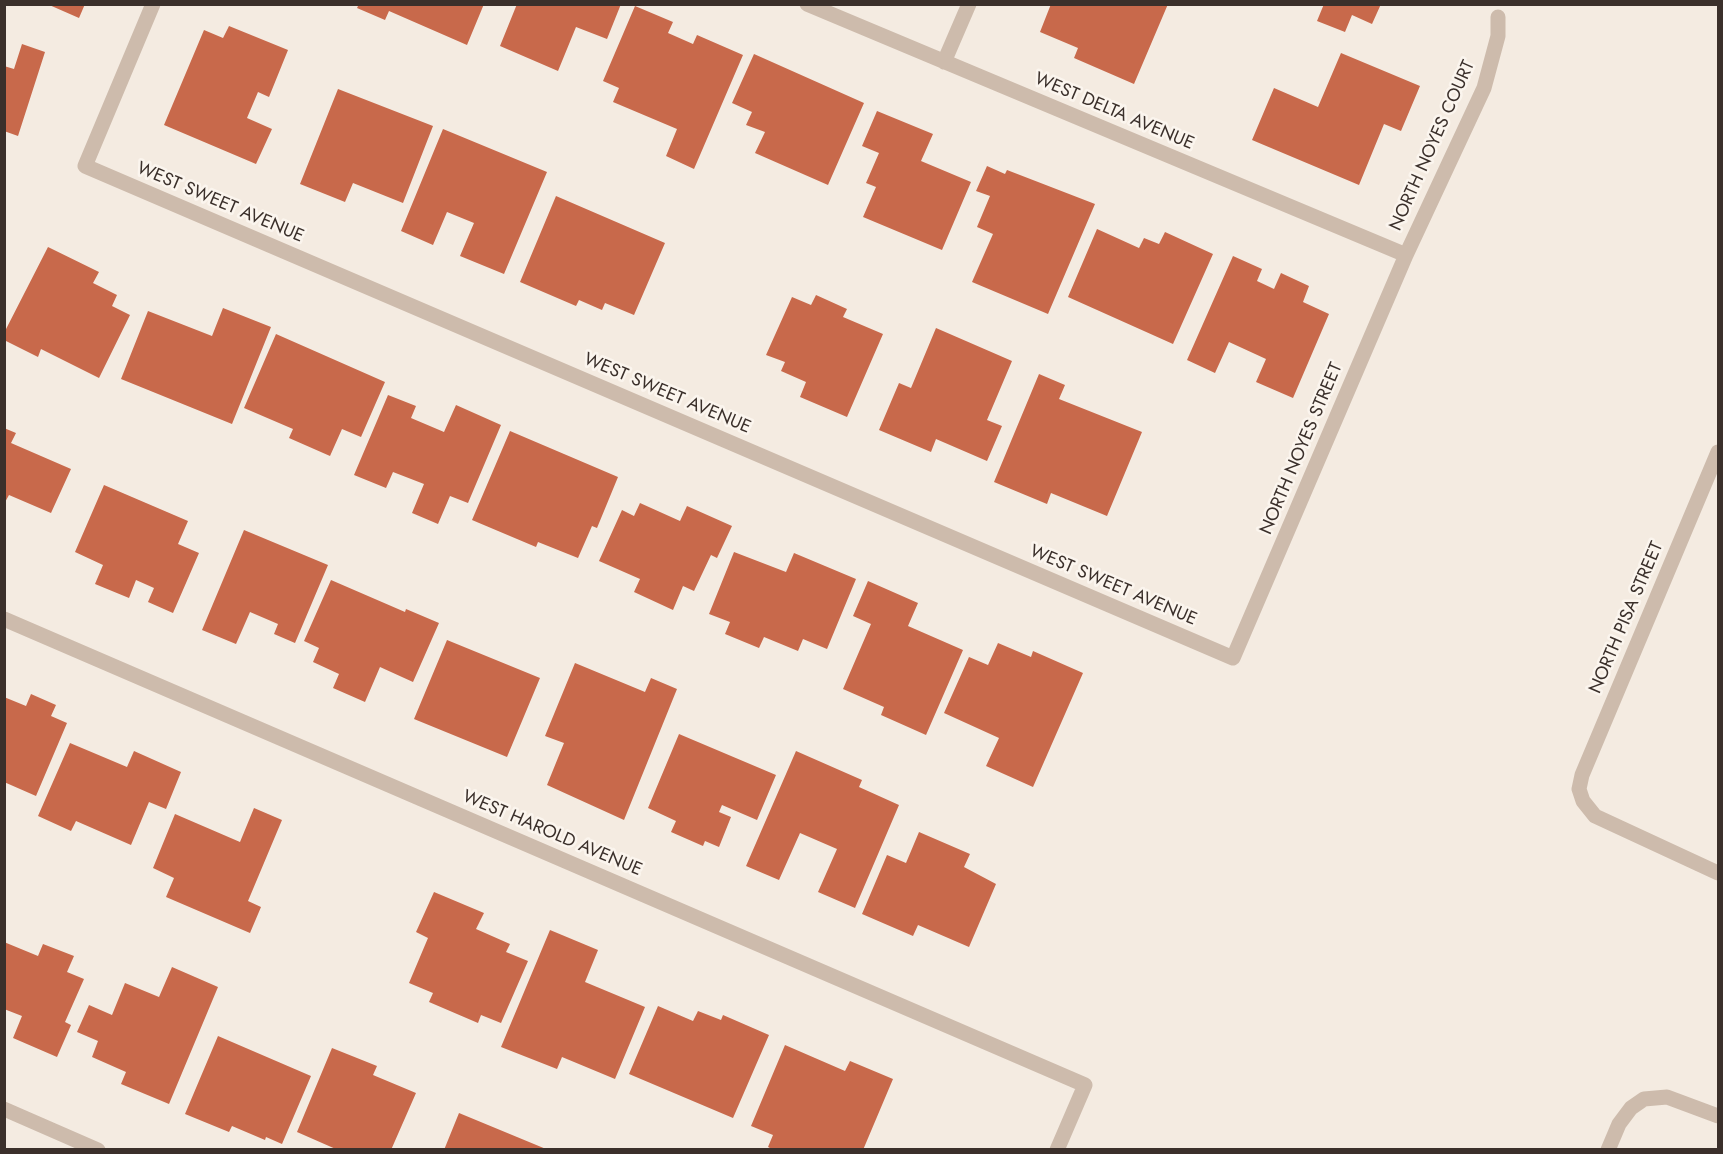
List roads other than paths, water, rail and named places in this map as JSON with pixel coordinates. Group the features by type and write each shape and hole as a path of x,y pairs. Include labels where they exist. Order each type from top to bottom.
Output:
{"street":[{"name":"WEST SWEET AVENUE","path":"153,4 85,166 1233,658"},
{"name":"WEST DELTA AVENUE","path":"807,4 1406,255"},
{"path":"944,62 969,4"},
{"name":"NORTH NOYES COURT","path":"1406,255 1484,88 1498,36 1498,17"},
{"name":"NORTH NOYES STREET","path":"1233,658 1406,255"},
{"name":"NORTH PISA STREET","path":"1719,452 1582,775 1579,789 1582,801 1595,816 1612,826 1719,873"},
{"name":"WEST HAROLD AVENUE","path":"4,619 1084,1085 1057,1149"},
{"path":"1608,1149 1619,1124 1631,1108 1644,1099 1667,1097 1719,1116"},
{"path":"4,1109 98,1149"}]}
